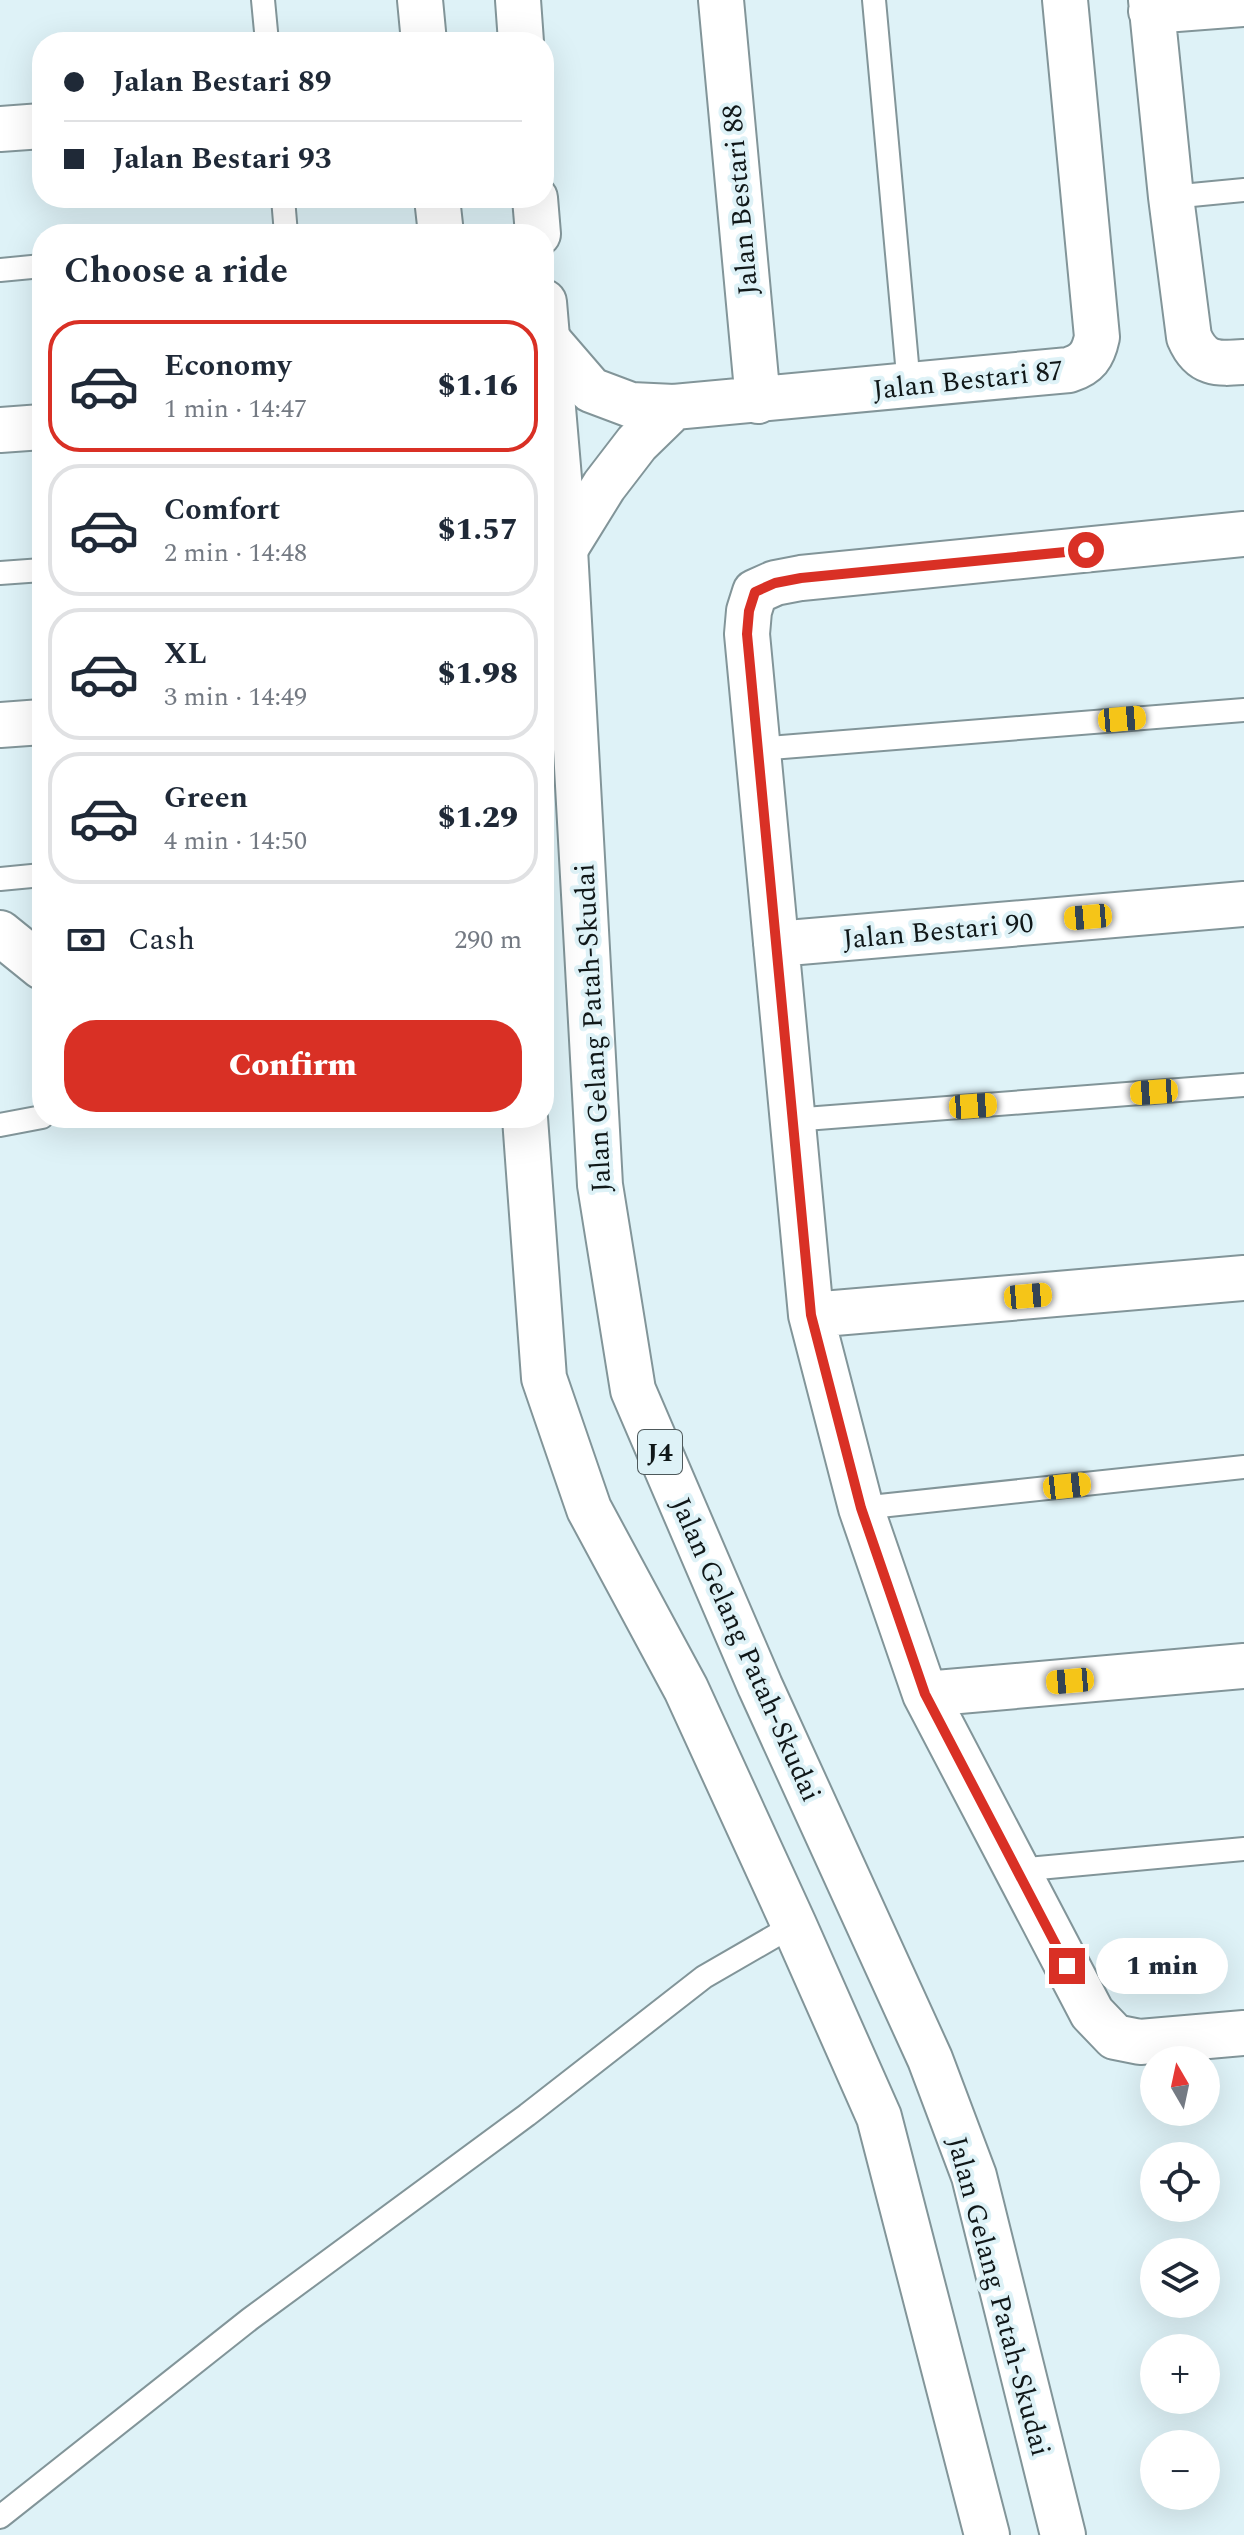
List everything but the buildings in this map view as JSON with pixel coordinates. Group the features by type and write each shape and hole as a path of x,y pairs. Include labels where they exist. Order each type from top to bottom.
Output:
{"street":[{"path":"420,0 423,32"},
{"path":"518,0 520,32"},
{"name":"Jalan Bestari 88","path":"721,0 758,401"},
{"name":"Jalan Bestari 87","path":"554,332 591,390 631,405 674,407 758,401 1069,370 1084,365 1094,353 1097,337 1065,0"},
{"path":"1244,4 1151,6 1189,337 1195,351 1207,360 1244,362"},
{"path":"0,129 32,127"},
{"path":"565,549 604,486 637,443 674,407"},
{"name":"Jalan Gelang Patah-Skudai","path":"554,416 565,549 600,1185 633,1390 760,1686 930,2059 974,2176 1063,2535"},
{"path":"0,430 32,428"},
{"path":"1244,534 775,583 755,592 747,634 811,1315 861,1508 925,1694 1092,2013 1115,2037 1140,2042 1244,2033"},
{"path":"0,725 32,723"},
{"name":"Jalan Bestari 90","path":"776,944 1244,904"},
{"path":"0,933 32,959"},
{"path":"526,1128 544,1378 589,1509 686,1689 879,2117 987,2535"},
{"path":"811,1315 1244,1278"},
{"path":"925,1694 1244,1666"}],"lane":[{"path":"263,0 266,32"},
{"path":"874,0 909,386"},
{"path":"1171,197 1244,190"},
{"path":"0,270 32,267"},
{"path":"0,573 32,571"},
{"path":"757,749 1244,710"},
{"path":"0,879 32,876"},
{"path":"792,1120 1244,1085"},
{"path":"0,1125 32,1119"},
{"path":"861,1508 1244,1467"},
{"path":"1017,1870 1244,1849"},
{"path":"0,2517 250,2319 527,2115 704,1977 794,1925"}],"route":[{"path":"1067,1966 925,1694 861,1508 811,1315 747,634 755,592 775,583 1086,550"}]}
